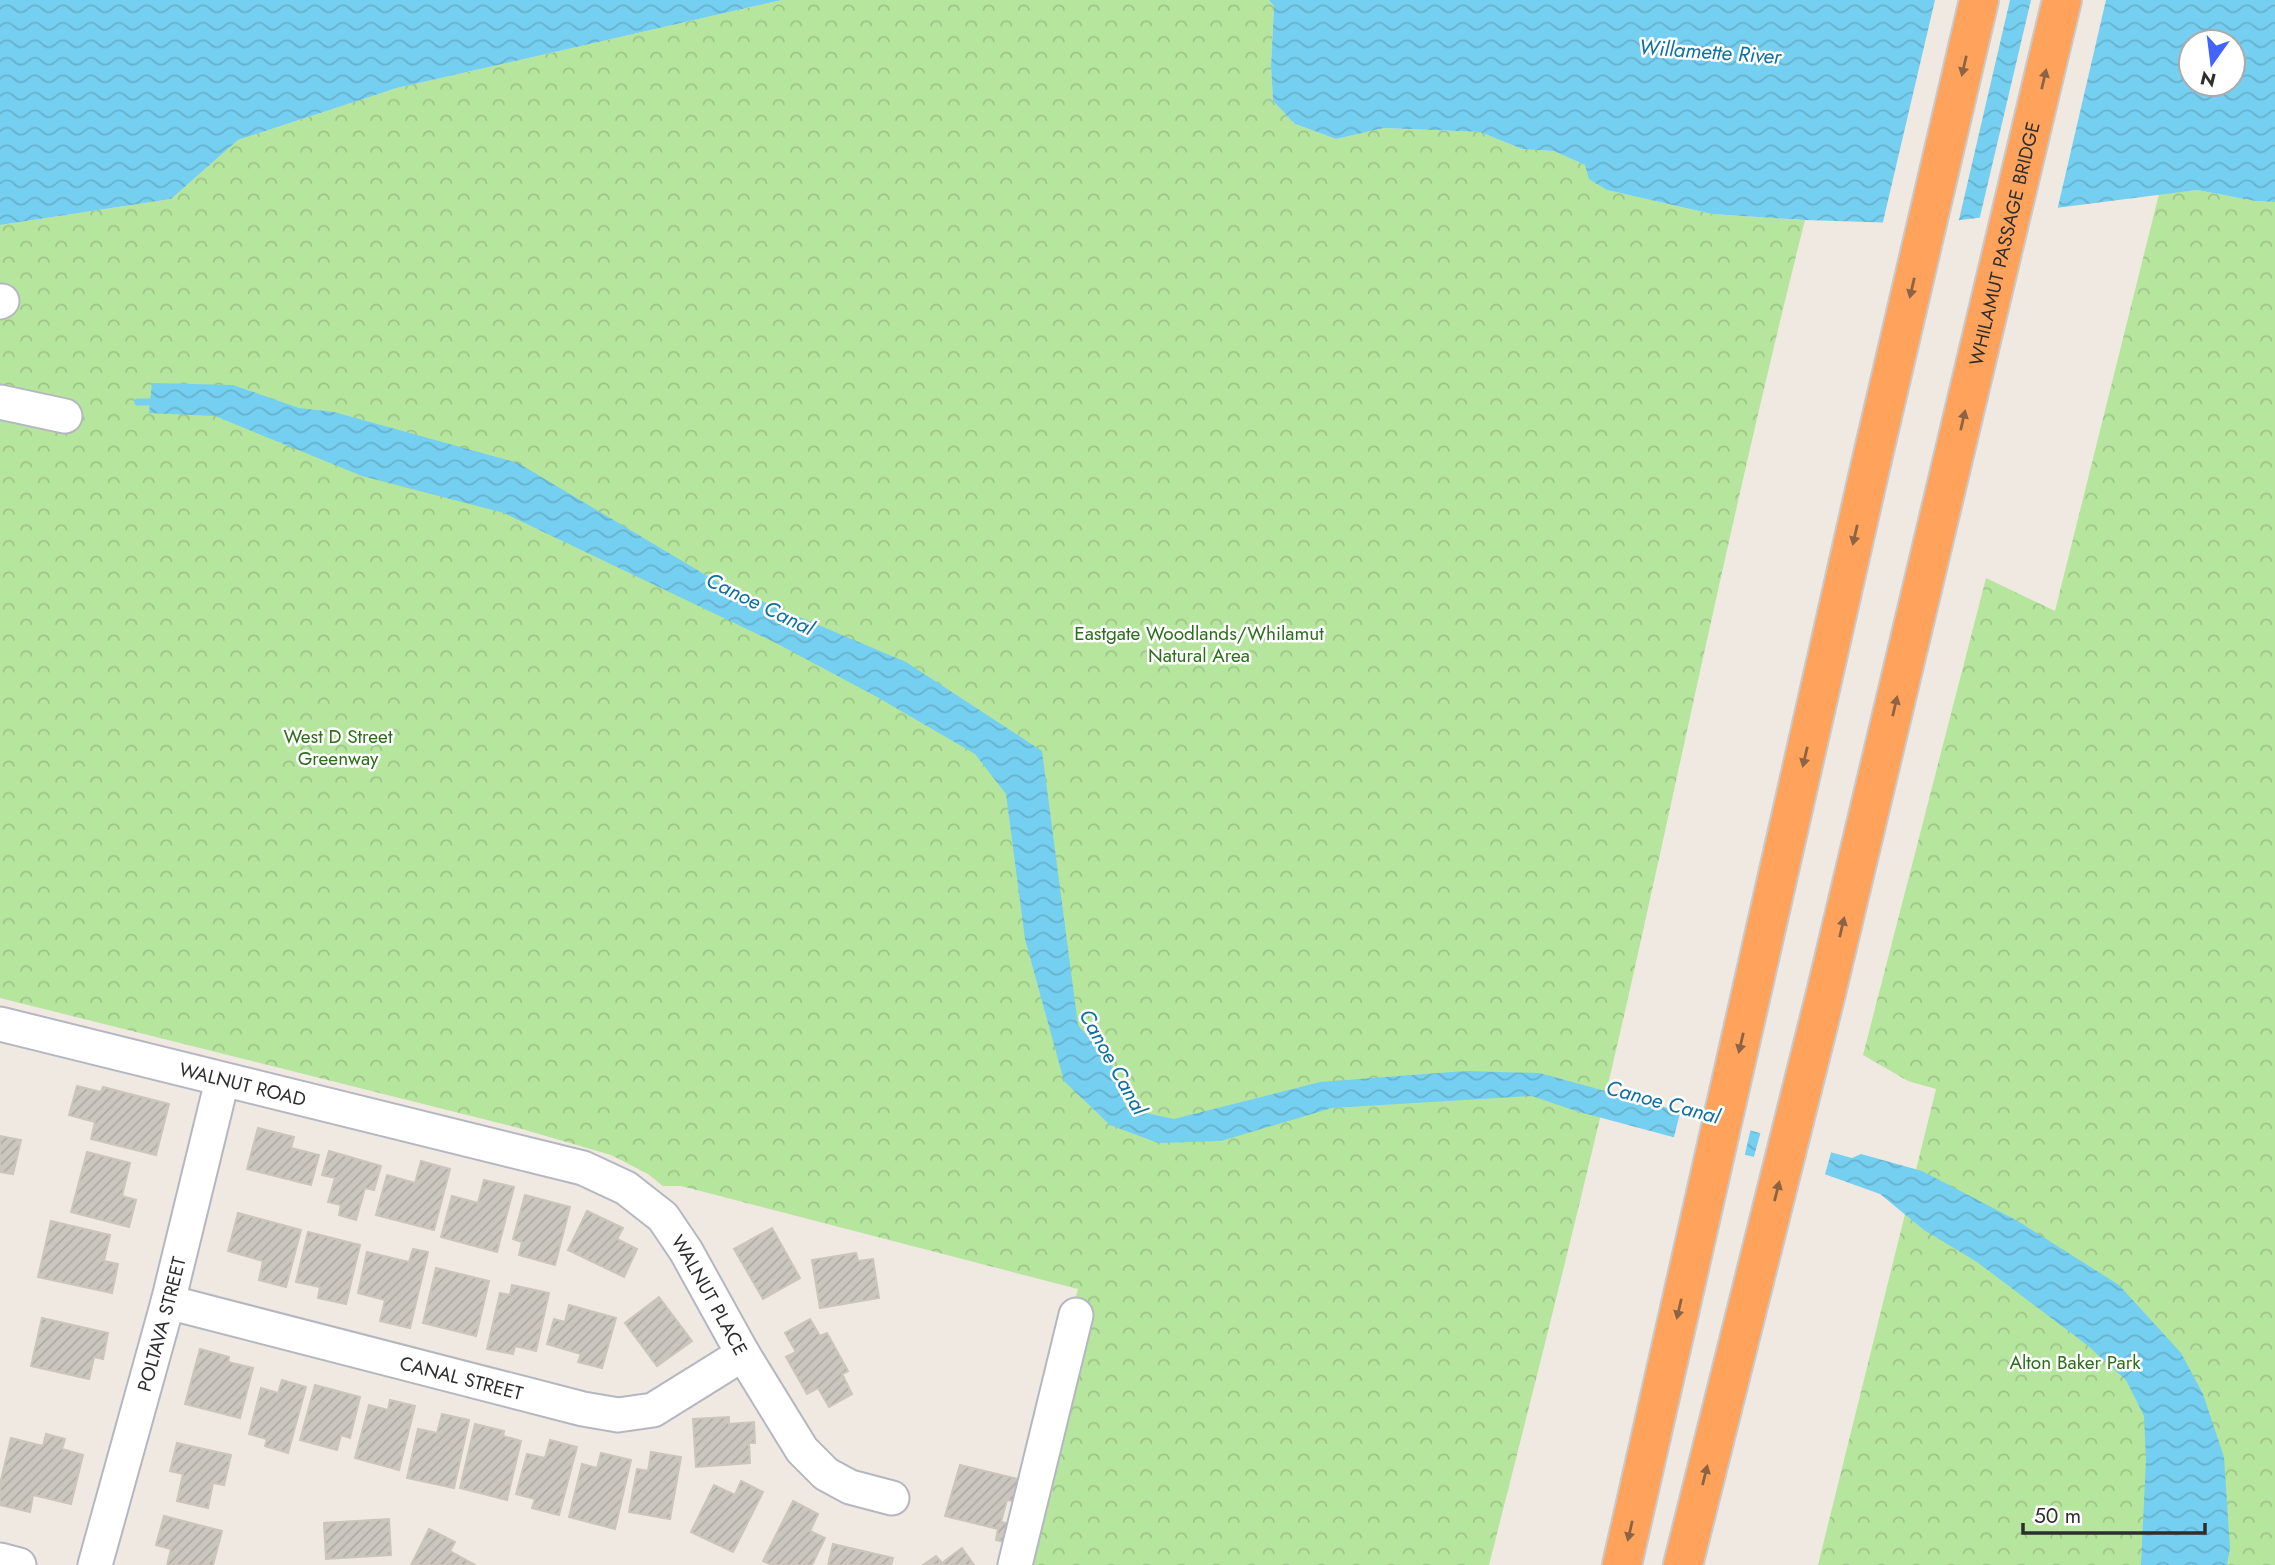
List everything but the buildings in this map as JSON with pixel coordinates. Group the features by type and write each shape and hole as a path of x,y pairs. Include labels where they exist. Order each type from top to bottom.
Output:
{"highway":[{"path":"1622,1565 1870,468 1979,0"},
{"name":"WHILAMUT PASSAGE BRIDGE","path":"1683,1565 1826,993 2062,0"}],"street":[{"path":"0,402 65,416"},
{"name":"WALNUT ROAD","path":"0,1024 487,1146"},
{"name":"POLTAVA STREET","path":"95,1565 168,1302 222,1081"},
{"name":"WALNUT PLACE","path":"487,1146 583,1168 626,1188 663,1217 686,1251 743,1354 802,1450 826,1474 850,1487 892,1498"},
{"name":"CANAL STREET","path":"168,1302 583,1409 618,1415 653,1409 743,1354"},
{"path":"1014,1565 1076,1315"},
{"path":"0,1560 19,1565"}],"green space":[{"name":"Eastgate Woodlands/Whilamut Natural Area","path":"782,0 1269,0 1274,6 1271,66 1273,101 1295,124 1336,139 1384,128 1480,132 1522,149 1554,151 1585,165 1607,190 1712,214 1805,220 1737,506 1614,1058 1489,1565 1006,1565 1078,1289 681,1186 663,1186 648,1174 611,1155 515,1127 0,998 0,225 171,199 238,140 397,88"},
{"name":"Alton Baker Park","path":"2197,190 2275,202 2275,1565 1818,1565 1936,1089 1908,1081 1863,1055 1986,578 2055,611 2159,194"}],"water":[{"path":"0,0 782,0 397,88 238,140 171,199 0,225"},
{"name":"Willamette River","path":"1269,0 2275,0 2275,202 2197,190 1930,224 1712,214 1607,190 1589,179 1585,165 1554,151 1522,149 1480,132 1384,128 1336,139 1295,124 1273,101 1271,66 1274,6"},
{"path":"152,383 233,385 299,408 334,412 518,463 719,583 906,662 1042,751 1078,1025 1114,1068 1127,1109 1174,1119 1320,1082 1465,1071 1539,1073 1852,1158 1861,1154 1922,1171 2016,1220 2119,1285 2181,1353 2203,1394 2224,1457 2230,1548 2227,1565 2141,1565 2146,1460 2144,1416 2126,1380 2087,1345 1977,1262 1924,1230 1880,1194 1813,1170 1710,1147 1576,1111 1532,1096 1332,1108 1221,1141 1158,1143 1110,1125 1064,1081 1025,939 1006,794 975,754 774,642 504,513 362,476 215,416 149,413"}],"pier":[{"path":"1935,0 2010,0 1958,224 1930,227 1882,226"},
{"path":"2031,0 2106,0 2057,211 1979,221"},
{"path":"1681,1109 1751,1128 1744,1158 1673,1141"},
{"path":"1761,1131 1832,1149 1824,1178 1753,1160"}],"waterway":[{"name":"Canoe Canal","path":"138,402 158,402"}],"park label":[{"name":"West D Street Greenway","path":"338,747"}]}
